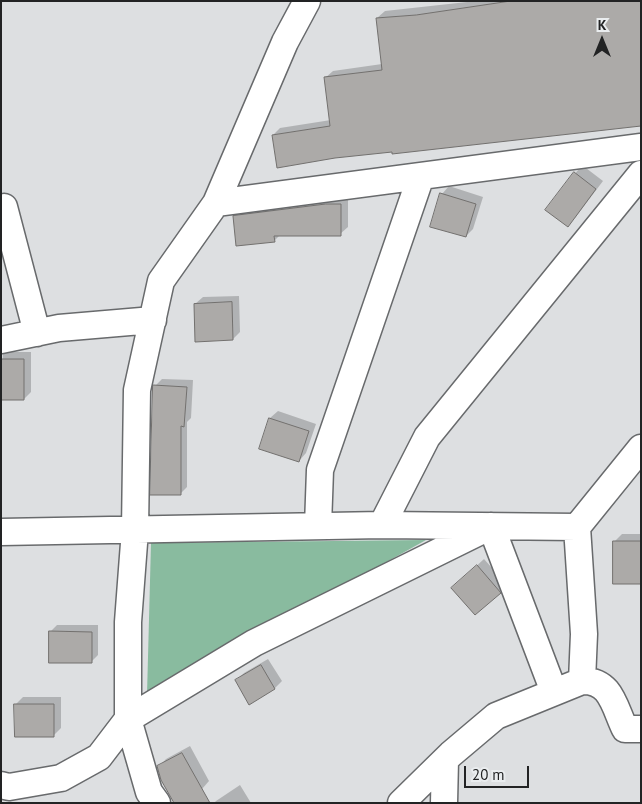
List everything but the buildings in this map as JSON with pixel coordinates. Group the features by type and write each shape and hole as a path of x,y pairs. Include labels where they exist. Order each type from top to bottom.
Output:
{"street":[{"path":"157,803 149,792 128,719 128,622 135,530 137,390 161,281 216,203 285,42 307,1"},
{"path":"216,203 641,147"},
{"path":"382,525 427,437 641,174"},
{"path":"318,526 320,470 421,176"},
{"path":"4,207 36,333"},
{"path":"1,340 59,328 153,320"},
{"path":"582,681 584,634 577,527 641,448"},
{"path":"1,532 382,525 577,527"},
{"path":"491,526 554,692"},
{"path":"1,785 9,787 61,778 99,757 128,719 254,643 491,526"},
{"path":"401,803 445,760 496,716 582,681 600,683 606,689 625,729 641,729"},
{"path":"444,803 445,760"}],"green space":[{"path":"426,540 147,695 151,543"}]}
